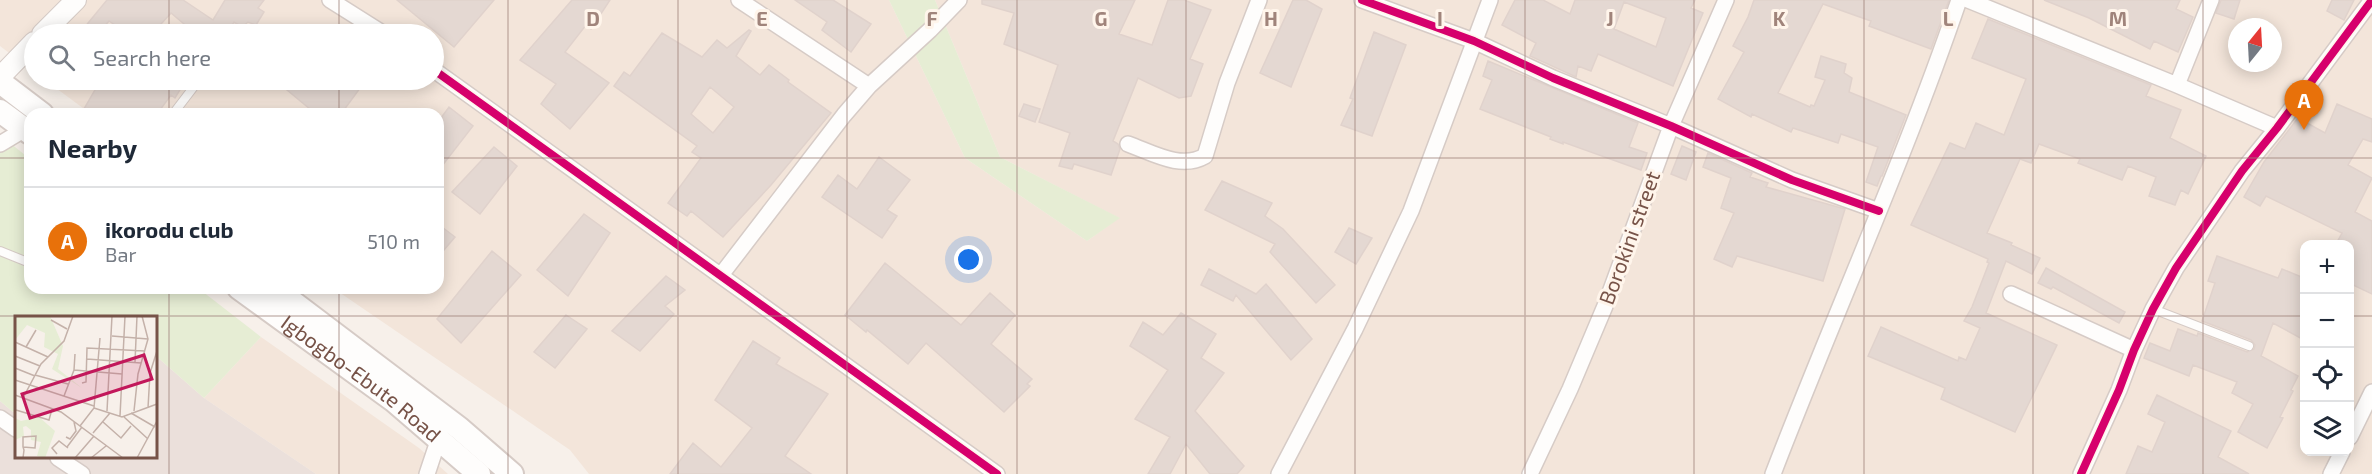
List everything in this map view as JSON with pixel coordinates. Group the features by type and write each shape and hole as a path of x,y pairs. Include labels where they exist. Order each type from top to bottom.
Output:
{"main road":[{"path":"0,82 34,108"},
{"path":"0,111 24,127"},
{"name":"Igbogbo-Ebute Road","path":"247,294 393,400 479,474"},
{"name":"Igbogbo-Ebute Road","path":"282,294 459,428 512,474"}],"street":[{"path":"52,24 76,0"},
{"path":"330,0 368,24"},
{"path":"739,0 869,86"},
{"path":"721,275 843,115 869,86 960,0"},
{"path":"1128,144 1179,163 1195,162 1205,156 1227,83 1259,0"},
{"path":"1362,0 1474,41 1553,78 1671,126 1792,180 1880,211"},
{"path":"1279,474 1355,329 1411,211 1490,0"},
{"name":"Borokini street","path":"1530,474 1570,389 1605,306 1671,126 1726,0"},
{"path":"1773,474 1819,354 1880,211 1931,81 1959,0"},
{"path":"1968,0 2277,128"},
{"path":"2177,85 2211,0"},
{"path":"2080,474 2119,390 2133,350 2176,268 2242,171 2277,128 2372,0"},
{"path":"0,77 24,52"},
{"path":"444,77 997,474"},
{"path":"0,144 24,132"},
{"path":"2011,294 2133,350"},
{"path":"2354,427 2372,392"},
{"path":"0,418 15,428"},
{"path":"427,474 439,438"},
{"path":"2331,474 2340,456"},
{"path":"60,459 82,474"}],"lane":[{"path":"178,108 191,90"},
{"path":"0,251 24,261"},
{"path":"2153,309 2249,346"}],"shaded area":[{"path":"0,0 889,0 965,158 1087,241 1119,218 1000,157 935,0 2372,0 2372,474 589,474 570,450 342,294 444,294 444,108 83,108 59,90 444,90 444,24 24,24 24,64 0,46"},
{"path":"261,337 419,448 448,474 316,474 204,398"},
{"path":"158,358 204,398 316,474 0,474 0,401 13,412 15,410 15,459 158,459"}],"green space":[{"path":"889,0 935,0 1000,157 1120,218 1087,241 965,158"},
{"path":"0,135 24,154 24,294 206,294 261,337 204,398 158,358 158,316 15,316 15,410 13,412 0,401"}],"building":[{"path":"107,0 183,0 213,20 225,0 264,0 258,8 264,12 257,24 234,22 233,24 184,24 171,13 161,24 113,24 109,21 106,24 87,24"},
{"path":"397,0 494,0 454,47 444,39 444,24 426,24"},
{"path":"572,0 610,0 591,29 586,25 565,52 609,83 570,129 541,104 556,84 520,60"},
{"path":"795,0 833,0 871,24 851,52 822,30 827,22"},
{"path":"982,0 1135,0 1119,34 1152,45 1168,0 1184,0 1211,10 1190,59 1203,64 1191,96 1179,98 1138,78 1113,141 1120,149 1111,175 1074,164 1072,169 1059,166 1070,133 1039,122 1058,65 1004,44 1014,13 982,4"},
{"path":"1293,0 1306,0 1322,9 1291,87 1260,73"},
{"path":"1515,0 1543,0 1570,14 1575,0 1695,0 1691,8 1703,13 1673,86 1598,54 1591,71 1578,66 1576,77 1530,56 1536,43 1502,25","holes":["1624,2 1666,18 1656,47 1614,29"]},
{"path":"1754,0 1949,0 1931,49 1869,26 1871,21 1823,4 1778,93 1810,107 1814,106 1825,80 1815,77 1821,56 1846,64 1844,73 1852,78 1849,92 1906,115 1877,186 1866,182 1878,147 1841,134 1838,143 1793,128 1791,132 1752,114 1751,117 1718,99 1744,52 1733,46"},
{"path":"2044,0 2180,0 2176,9 2193,17 2178,52 2154,41 2150,49 2089,18"},
{"path":"2221,0 2240,0 2234,18 2216,13"},
{"path":"2332,0 2354,0 2344,20 2327,11"},
{"path":"1988,19 2151,85 2146,96 2181,110 2170,138 2206,156 2188,194 2181,190 2175,205 2149,196 2156,177 2128,166 2122,180 2078,163 2080,159 2039,144 2031,163 2020,159 1987,233 2040,258 2032,274 2006,261 1986,313 2057,345 2015,432 1941,399 1945,388 1868,356 1881,327 1958,361 1959,357 1966,360 1980,328 1964,321 1972,307 1989,263 1988,259 1911,225 1950,143 1965,149 1976,123 2004,135 2026,79 1972,58"},
{"path":"749,30 751,31 736,56 760,75 769,65 789,80 788,82 831,113 771,185 723,237 691,211 687,216 668,203 701,158 692,152 697,146 614,86 624,72 630,76 662,33 702,57 717,40 727,48","holes":["710,87 734,107 713,133 691,114"]},
{"path":"1374,32 1406,45 1372,136 1341,125 1353,99 1350,98"},
{"path":"1488,61 1638,123 1629,147 1647,153 1641,170 1563,142 1563,144 1480,109 1492,80 1483,76"},
{"path":"95,90 180,90 175,98 171,95 161,108 84,108"},
{"path":"287,90 359,90 345,108 309,108"},
{"path":"1024,104 1040,109 1035,122 1019,116"},
{"path":"2337,104 2372,119 2372,142 2363,139 2348,165 2372,178 2355,212 2372,221 2372,294 2354,285 2354,240 2338,240 2342,233 2266,196 2260,206 2244,197 2264,162 2298,118 2325,133"},
{"path":"449,107 473,126 444,163 444,114"},
{"path":"1682,146 1696,152 1686,180 1671,174"},
{"path":"494,147 517,166 480,214 452,192"},
{"path":"1708,153 1752,173 1750,177 1768,183 1766,187 1845,209 1823,281 1737,256 1732,267 1714,259 1734,213 1721,208 1731,178 1703,167"},
{"path":"879,157 910,180 887,210 897,216 882,238 822,197 838,175 857,189"},
{"path":"1222,181 1272,203 1265,216 1283,229 1335,285 1316,303 1270,252 1275,244 1205,210"},
{"path":"584,214 610,233 568,296 537,270"},
{"path":"1349,228 1372,238 1356,264 1335,252"},
{"path":"444,229 455,237 444,250"},
{"path":"492,251 521,275 461,343 437,319"},
{"path":"2217,256 2278,278 2282,269 2300,276 2300,338 2273,323 2261,356 2298,376 2280,417 2283,418 2267,448 2238,432 2253,404 2232,393 2237,382 2193,365 2189,376 2144,358 2150,343 2170,351 2178,329 2197,336 2198,333 2247,352 2254,349 2255,345 2251,340 2202,321 2215,283 2208,281"},
{"path":"885,263 961,325 990,293 1015,315 991,344 1032,379 1027,384 1030,386 1004,412 926,343 908,364 845,315"},
{"path":"2046,268 2125,312 2119,323 2053,287 2051,289 2038,283"},
{"path":"1209,269 1256,294 1266,284 1312,339 1291,360 1236,295 1233,301 1201,285"},
{"path":"666,276 685,290 665,306 674,314 640,351 612,331"},
{"path":"1181,313 1216,334 1201,358 1224,373 1195,411 1244,466 1237,474 1210,474 1186,444 1170,474 1148,474 1170,437 1135,419 1168,370 1130,346 1143,322 1163,335"},
{"path":"566,315 587,329 555,368 534,352"},
{"path":"753,341 780,358 776,364 828,394 785,456 811,474 670,474 693,443 721,467 752,428 715,400"},
{"path":"2157,395 2231,431 2218,457 2249,474 2126,474 2138,446 2152,452 2165,422 2148,414"}],"cycle path":[{"path":"1362,0 1474,41 1553,78 1671,126 1792,180 1879,211"},
{"path":"2081,474 2119,390 2134,350 2176,268 2242,171 2277,128 2372,0"},
{"path":"444,77 997,474"}],"place":[{"name":"ikorodu club","path":"2304,130"}]}
